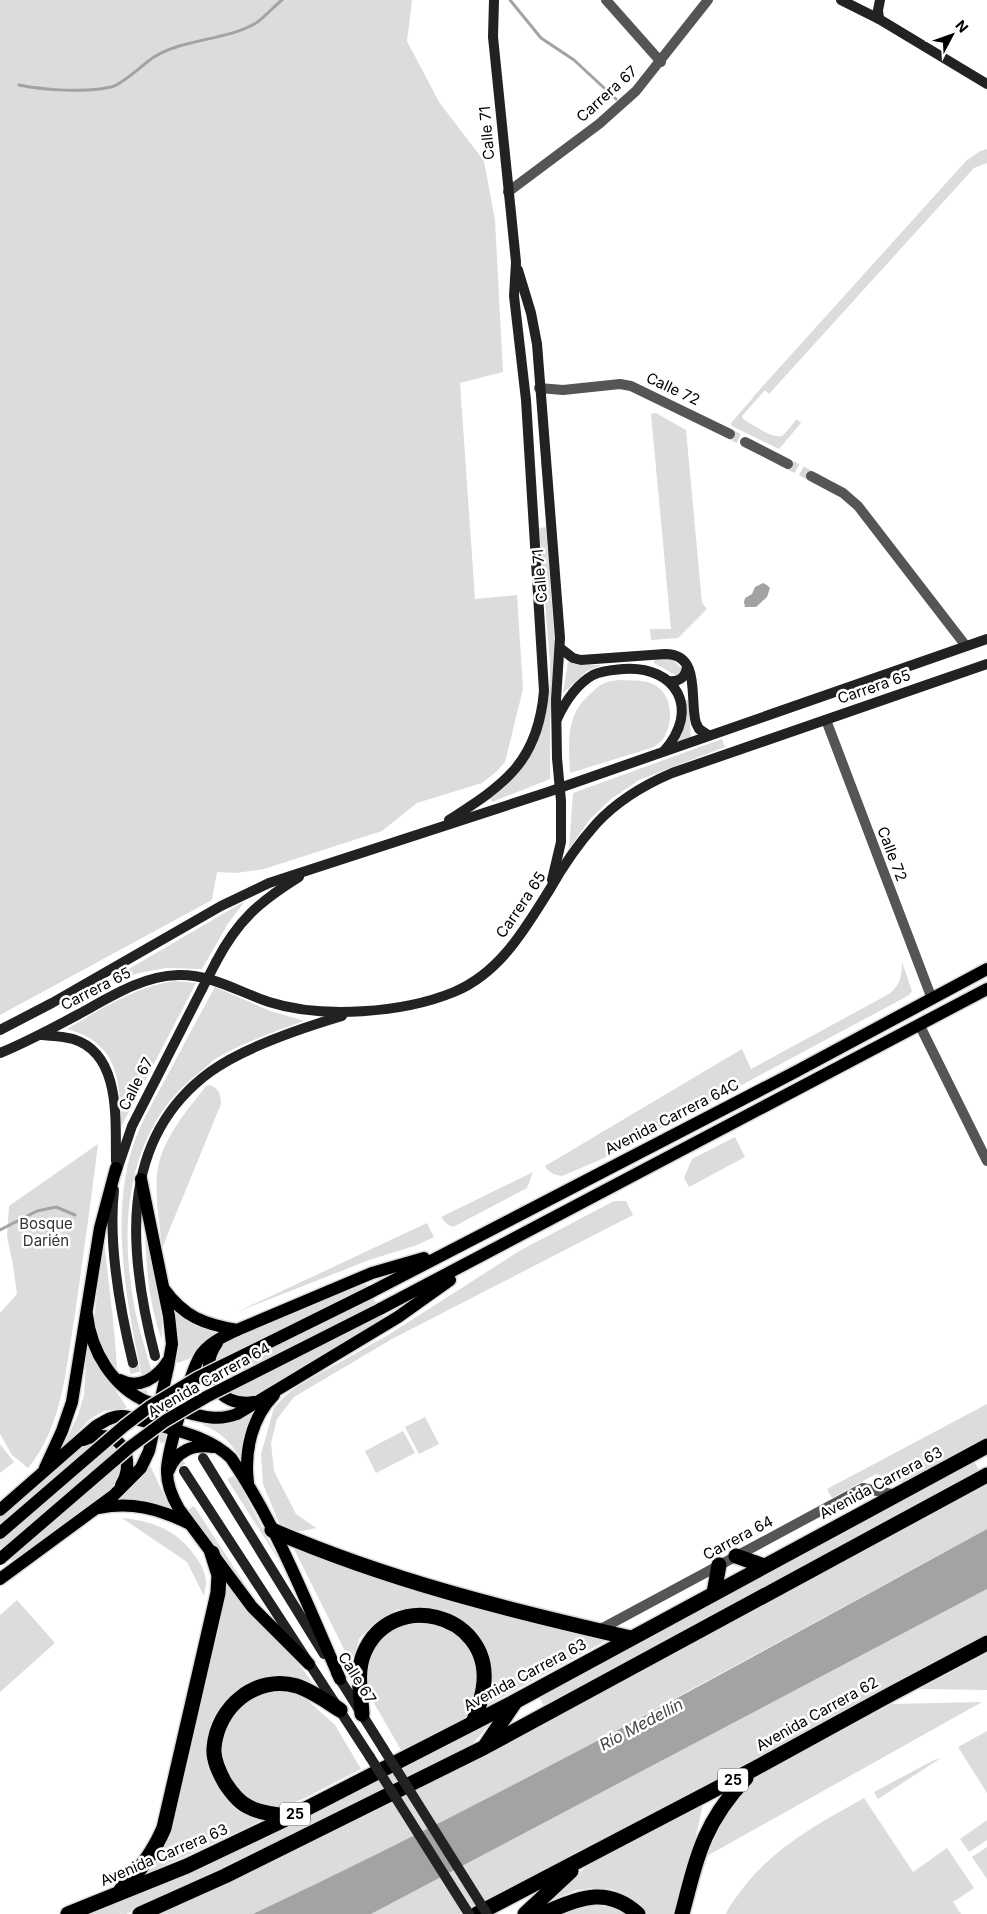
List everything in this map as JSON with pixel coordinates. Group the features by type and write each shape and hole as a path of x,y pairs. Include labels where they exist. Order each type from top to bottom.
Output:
{"highway":[{"name":"Avenida Carrera 63","path":"68,1914 223,1850 290,1817 516,1701 987,1446"},
{"name":"25","path":"140,1914 225,1876 485,1747 987,1475"},
{"path":"272,1530 329,1554 411,1582 520,1613 631,1638"},
{"path":"117,1894 143,1866 158,1842 164,1828 218,1593 219,1575 212,1553"},
{"path":"736,1556 764,1566"},
{"path":"714,1593 719,1566"},
{"path":"362,1714 359,1674 364,1654 373,1636 389,1624 407,1616 426,1614 446,1619 461,1628 474,1643 482,1662 484,1681 473,1723"},
{"name":"Avenida Carrera 62","path":"477,1914 754,1769 987,1643"},
{"path":"290,1817 248,1807 228,1788 219,1773 214,1759 214,1748 221,1722 234,1702 242,1695 273,1684 295,1686 306,1690 340,1710"},
{"path":"485,1747 516,1701"},
{"path":"682,1914 705,1834 715,1816 734,1790 754,1769"},
{"name":"Avenida Carrera 62","path":"525,1914 585,1858"},
{"path":"541,1914 582,1898 595,1896 610,1897 625,1903 638,1914"}],"main road":[{"name":"Calle 71","path":"494,0 493,37 516,262 535,332 560,648 556,722 561,800 561,842 550,888"},
{"path":"842,0 879,19 987,84"},
{"path":"879,19 880,0"},
{"name":"Calle 71","path":"438,827 476,803 509,777 530,748 538,728 542,708 543,673 523,379 514,296 516,262"},
{"path":"523,379 539,388"},
{"name":"Carrera 65","path":"0,1030 52,1003 238,897 270,883 662,752 987,639"},
{"path":"560,648 573,658 581,660 670,654 677,656 687,666 692,680 696,723 698,728 708,735"},
{"name":"Carrera 65","path":"0,1053 41,1035 124,989 160,977 177,975 213,980 268,1002 300,1010 330,1013 366,1011 425,1002 441,997 477,980 503,957 528,926 550,888 598,822 640,788 672,773 987,664"},
{"path":"671,684 685,675 687,666"},
{"path":"556,722 577,688 586,680 601,672 642,669 658,674 684,694 693,698"},
{"path":"662,752 677,734 682,719 679,696 671,684"},
{"name":"Calle 67","path":"133,1363 116,1275 113,1215 116,1168 132,1126 233,932 251,912 271,896 312,869"},
{"name":"Avenida Carrera 64C","path":"371,1292 987,969"},
{"path":"87,1315 88,1329 96,1351 115,1378 139,1398 204,1417 220,1418 237,1414 398,1317 486,1254 987,989"},
{"path":"155,1356 140,1292 136,1239 141,1179 151,1143 161,1124 181,1098 210,1072 239,1054 328,1020 366,1011"},
{"path":"41,1035 61,1036 84,1044 106,1069 113,1094 116,1168 100,1228 72,1402 62,1431 43,1472"},
{"path":"0,1579 114,1495 136,1474 144,1463 171,1356 171,1330 141,1179"},
{"path":"309,1664 252,1607 173,1500 167,1479 168,1460 198,1360 209,1346 237,1330 372,1273 452,1250"},
{"name":"Avenida Carrera 64","path":"0,1559 130,1447 165,1421 206,1397 486,1254"},
{"path":"162,1286 179,1306 193,1317 214,1326 237,1330"},
{"name":"Avenida Carrera 64","path":"0,1533 124,1426 149,1407 197,1378 371,1292"},
{"path":"220,1338 214,1347 209,1367 215,1386 220,1394 230,1401 239,1403 256,1402"},
{"path":"115,1378 131,1384 146,1382 163,1368 171,1356"},
{"path":"249,1488 246,1460 253,1429 266,1404 284,1385"},
{"path":"0,1510 75,1443 96,1426 113,1417 129,1417 204,1440 223,1450 231,1458 249,1488 289,1564 340,1679"},
{"path":"75,1443 94,1436 104,1436 118,1442 123,1448 128,1458 128,1470 124,1481 114,1495"},
{"path":"167,1479 174,1459 189,1448 206,1446 223,1450"},
{"name":"Calle 67","path":"203,1458 487,1914"},
{"path":"184,1471 340,1710 468,1914"},
{"path":"95,1509 117,1505 135,1505 162,1512 190,1524"}],"street":[{"path":"606,0 661,62"},
{"name":"Carrera 67","path":"508,192 599,124 636,92 708,0"},
{"name":"Calle 72","path":"539,388 564,390 620,384 640,389 730,434"},
{"path":"745,442 788,464"},
{"path":"810,476 843,493 858,506 966,646"},
{"name":"Calle 72","path":"826,720 932,999"},
{"path":"919,1024 987,1161"},
{"name":"Carrera 64","path":"599,1630 863,1488 896,1495"}],"green space":[{"path":"0,0 412,0 407,41 439,102 484,161 495,220 503,372 460,383 475,599 517,595 523,689 505,762 482,783 417,803 382,831 264,869 236,873 217,872 212,900 0,1015"},
{"path":"987,149 987,163 974,168 769,394 765,390 742,416 743,419 775,436 783,435 797,419 801,423 779,449 732,426 731,423 762,387 966,161 980,151"},
{"path":"656,413 686,430 702,603 707,609 678,638 651,640 650,629 671,629 651,414"},
{"path":"546,527 556,657 550,725 550,779 492,802 490,798 506,785 530,755 538,739 548,703 550,663 539,528"},
{"path":"670,657 683,670 677,676 654,663 654,659"},
{"path":"568,662 581,665 602,665 587,671 563,693"},
{"path":"621,680 651,683 664,693 670,712 669,727 666,733 662,740 654,747 570,773 569,742 575,713 588,696 600,686"},
{"path":"685,700 688,700 691,737 678,742 684,727"},
{"path":"722,739 725,747 639,780 611,799 590,819 569,849 573,793"},
{"path":"245,901 227,925 202,969 166,968 139,973 103,984"},
{"path":"902,962 912,991 902,999 609,1156 562,1176 552,1173 545,1166 742,1049 751,1069 889,994 900,980"},
{"path":"174,981 196,983 121,1127 117,1079 107,1054 84,1035 67,1029 106,1006 145,988"},
{"path":"215,987 268,1010 304,1021 243,1044 214,1060 176,1094 158,1119 144,1146 135,1175 129,1205 128,1237 129,1268 135,1308 152,1372 142,1377 126,1290 123,1260 123,1200 127,1171 137,1134"},
{"path":"210,1085 219,1092 221,1104 162,1248 157,1193 159,1162 175,1128 206,1086"},
{"path":"735,1137 745,1157 689,1187 684,1178 692,1159"},
{"name":"Bosque Darién","path":"98,1144 75,1314 61,1395 49,1434 28,1468 12,1455 0,1434 0,1313 17,1294 7,1236 9,1206"},
{"path":"533,1172 527,1188 453,1227 447,1224 441,1217"},
{"path":"614,1201 626,1201 633,1215 392,1339 294,1397 277,1419 271,1443 274,1471 296,1514 316,1528 292,1531 279,1523 263,1484 261,1454 274,1408 284,1397 296,1387 388,1335 521,1250"},
{"path":"427,1223 434,1237 417,1245 369,1260 237,1312"},
{"path":"145,1230 162,1319 162,1340 149,1286"},
{"path":"104,1239 117,1369 101,1346 94,1319"},
{"path":"366,1284 384,1318 257,1396 245,1398 237,1396 231,1393 222,1383 218,1376 215,1361 218,1348 226,1339"},
{"path":"174,1305 202,1325 218,1333 199,1346 189,1359 177,1363"},
{"path":"87,1345 127,1408 104,1411 90,1419 63,1447 78,1415 84,1395"},
{"path":"987,1404 987,1440 906,1484 876,1474 832,1498 827,1489"},
{"path":"252,1411 243,1438 243,1461 226,1439 216,1431 202,1425 220,1422"},
{"path":"425,1417 439,1444 419,1454 405,1427"},
{"path":"403,1431 415,1453 376,1473 365,1451"},
{"path":"100,1440 112,1444 118,1450 123,1465 114,1488 13,1562 0,1547 0,1517 72,1454 87,1443"},
{"path":"0,1444 14,1462 0,1473"},
{"path":"148,1461 170,1508 153,1503 122,1501 119,1496"},
{"path":"974,1461 980,1472 545,1708 539,1697"},
{"path":"235,1475 280,1562 227,1479"},
{"path":"987,1482 987,1529 548,1767 364,1862 253,1914 151,1914"},
{"path":"194,1506 252,1595 188,1510"},
{"path":"122,1518 154,1524 172,1533 188,1547 204,1571 206,1587 204,1596 187,1562"},
{"path":"292,1545 611,1638 486,1706 469,1629 452,1614 428,1608 398,1609 375,1622 359,1639 352,1665"},
{"path":"227,1583 260,1625 292,1655 312,1682 268,1678 250,1682 229,1696 216,1716 206,1738 207,1761 214,1778 227,1796 265,1819 142,1876 161,1851 171,1830 185,1754"},
{"path":"987,1589 987,1636 493,1899 461,1914 371,1914"},
{"path":"17,1600 55,1643 0,1692 0,1615"},
{"path":"409,1620 452,1627 469,1646 477,1664 477,1686 475,1703 465,1718 401,1750 363,1684 370,1651 387,1632"},
{"path":"987,1653 987,1690 920,1689"},
{"path":"269,1692 288,1692 304,1697 335,1725 361,1769 303,1799 277,1808 253,1802 235,1787 224,1767 220,1745 226,1728 239,1709 253,1697"},
{"path":"982,1702 707,1856 729,1806 751,1778 892,1704"},
{"path":"491,1723 469,1748 259,1854 126,1914 88,1914 262,1838"},
{"path":"987,1731 987,1793 958,1747"},
{"path":"941,1758 878,1799 874,1792"},
{"path":"864,1798 913,1872 947,1848 974,1888 953,1902 961,1914 726,1914 740,1892 766,1862 797,1838"},
{"path":"703,1805 678,1914 645,1914 631,1898 612,1889 592,1888 577,1890 551,1900 589,1864"},
{"path":"987,1820 987,1840 969,1852 960,1839"},
{"path":"987,1847 987,1879 972,1857"},
{"path":"609,1901 630,1914 562,1914 589,1903"}],"water":[{"path":"763,583 770,588 767,597 756,607 745,607 745,598 752,594 755,587"},
{"name":"Río Medellín","path":"987,1529 987,1589 371,1914 253,1914 531,1776"}],"waterway":[{"path":"19,85 65,90 89,90 111,87 121,82 154,57 166,51 244,29 256,23 282,0"},
{"path":"510,0 541,38 574,60 616,99"},
{"path":"0,1230 37,1211 56,1207 75,1215"}],"tunnel":[{"path":"730,434 745,442"},
{"path":"788,464 811,476"},
{"path":"133,1363 147,1407 184,1471"}]}
